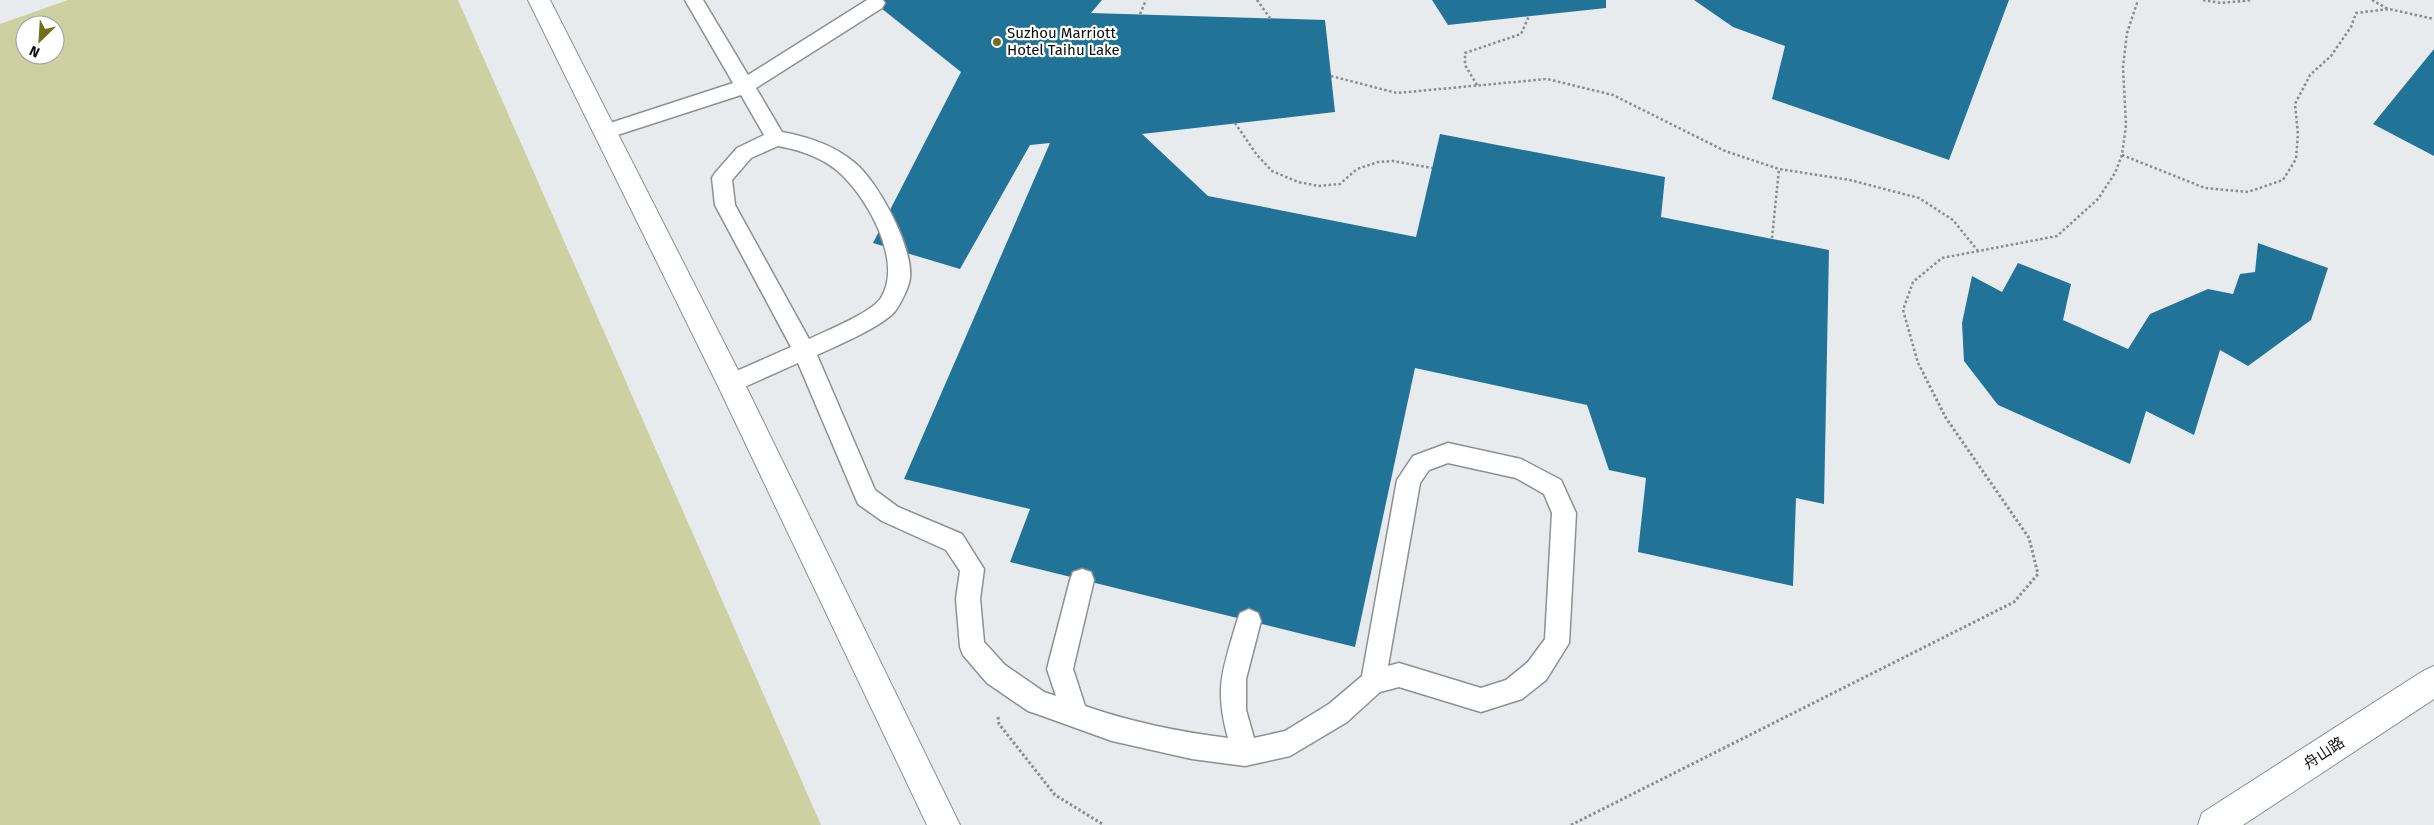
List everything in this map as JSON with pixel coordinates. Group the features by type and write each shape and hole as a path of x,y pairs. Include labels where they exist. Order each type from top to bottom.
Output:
{"street":[{"path":"539,0 731,384 944,825"},
{"name":"舟山路","path":"2214,825 2434,681"}],"lane":[{"path":"694,0 776,138"},
{"path":"605,132 745,86 876,3"},
{"path":"731,384 804,350 856,327 888,306 899,280 899,264 890,232 876,203 849,169 810,145 776,138 744,153 722,178 725,205 804,350 866,497 890,514 954,542 972,569 968,599 972,647 996,674 1037,702 1112,728 1192,746 1246,753 1290,743 1338,713 1372,682 1399,675 1481,700 1513,690 1537,671 1557,643 1564,513 1553,487 1521,469 1448,453 1421,463 1410,480 1372,682"},
{"path":"1075,716 1060,669 1082,580"},
{"path":"1246,753 1233,710 1233,680 1249,621"}],"path":[{"path":"1140,14 1146,0"},
{"path":"1256,0 1270,18"},
{"path":"1570,825 2014,602 2038,574 2029,538 1946,418 1918,363 1903,310 1913,282 1942,258 2057,236 2098,199 2115,173 2122,155 2126,125 2123,67 2127,33 2138,0"},
{"path":"2203,0 2221,3 2252,0"},
{"path":"2372,0 2388,9 2434,19"},
{"path":"2122,155 2205,188 2248,192 2283,180 2296,159 2298,134 2295,104 2310,75 2331,56 2351,27 2356,13 2388,9"},
{"path":"1477,85 1466,65 1466,52 1478,46 1503,41 1520,34 1529,16"},
{"path":"1331,76 1397,93 1546,79 1613,95 1725,151 1779,169 1850,180 1919,198 1953,220 1978,251"},
{"path":"1235,123 1257,155 1272,171 1298,182 1319,186 1340,184 1357,169 1378,162 1393,160 1432,168"},
{"path":"1772,238 1779,169"},
{"path":"996,674 999,724 1056,795 1104,825"}],"green space":[{"path":"68,0 458,0 821,825 0,825 0,24 15,19 15,65 65,65 65,15 26,15"}],"building":[{"path":"871,0 1102,0 1091,13 1325,20 1335,112 1142,134 1208,196 1416,237 1440,134 1665,177 1661,217 1829,250 1824,504 1796,498 1793,586 1638,552 1646,478 1609,470 1587,405 1415,368 1355,647 1010,562 1030,509 904,479 1050,143 1030,145 960,269 873,243 961,72"},
{"path":"1432,0 1606,0 1606,8 1448,25"},
{"path":"1694,0 2009,0 1949,160 1772,99 1785,46 1733,27"},
{"path":"2434,49 2434,156 2373,124"},
{"path":"2258,243 2328,268 2311,320 2248,366 2220,350 2194,435 2146,411 2130,464 1998,405 1964,361 1962,323 1972,276 2002,292 2018,263 2071,284 2063,320 2128,349 2150,314 2208,289 2233,294 2240,274 2255,272"}],"place":[{"name":"Suzhou Marriott Hotel Taihu Lake","path":"997,42"}]}
